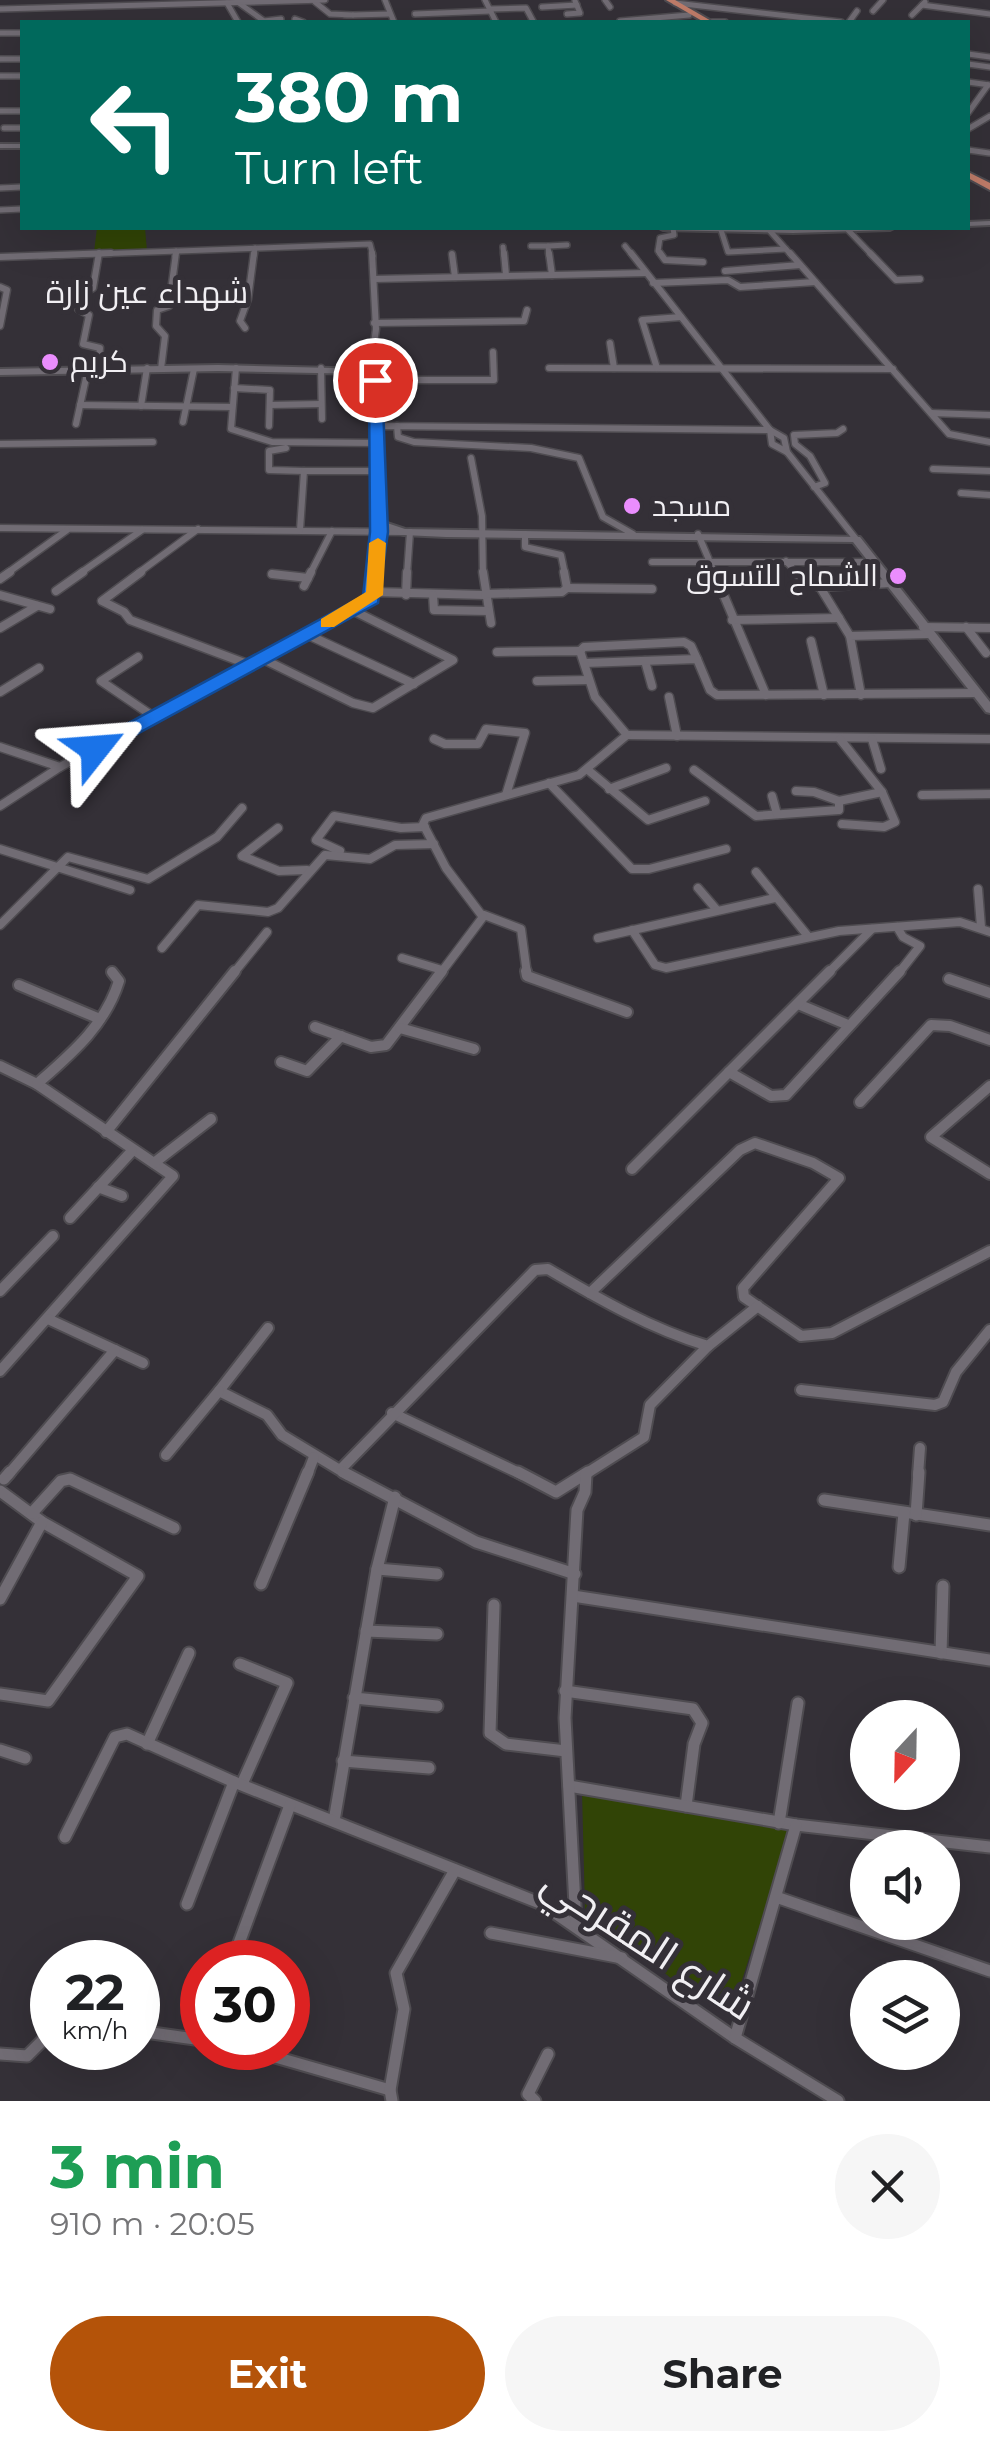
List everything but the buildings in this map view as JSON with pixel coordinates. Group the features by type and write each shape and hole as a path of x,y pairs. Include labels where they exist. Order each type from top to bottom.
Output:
{"main road":[{"path":"663,0 697,20"},
{"path":"673,1 707,20"}],"street":[{"path":"313,0 323,6 324,12 390,14"},
{"path":"0,9 107,3 325,0"},
{"path":"386,0 393,20"},
{"path":"486,0 495,20"},
{"path":"605,0 610,7"},
{"path":"873,11 883,0"},
{"path":"300,1 302,11"},
{"path":"673,1 824,20"},
{"path":"226,3 237,20"},
{"path":"240,3 263,20"},
{"path":"542,7 576,3 580,13 567,14"},
{"path":"912,15 924,3 990,14"},
{"path":"415,14 526,8 533,20"},
{"path":"464,9 470,20"},
{"path":"850,20 857,11"},
{"path":"634,20 689,16"},
{"path":"272,20 281,19"},
{"path":"970,110 989,85"},
{"path":"980,96 990,98"},
{"path":"4,128 20,128"},
{"path":"672,230 674,236 660,238 658,251 665,260 703,262"},
{"path":"786,248 728,252 721,230 802,230"},
{"path":"848,230 896,280 920,279"},
{"path":"770,231 953,437 990,442"},
{"path":"0,256 370,244 379,528 372,599 60,767 0,806"},
{"path":"532,246 567,245"},
{"path":"548,246 552,275"},
{"path":"624,246 770,430 772,444 787,452 990,710"},
{"path":"503,247 506,275"},
{"path":"245,328 240,321 248,299 255,248"},
{"path":"161,369 165,336 156,326 157,310 169,306 176,251"},
{"path":"76,424 100,348 83,344 89,315 78,309 80,296 93,288 99,253"},
{"path":"452,254 455,277"},
{"path":"725,271 800,265"},
{"path":"374,279 646,273"},
{"path":"654,283 728,280 740,287 815,282"},
{"path":"0,287 7,290 0,326"},
{"path":"374,323 524,321 527,310"},
{"path":"656,368 651,341 641,321 681,317"},
{"path":"610,342 614,368"},
{"path":"0,372 321,368 372,376 492,381 492,352"},
{"path":"140,406 147,368"},
{"path":"236,368 231,430 288,443 376,445"},
{"path":"321,368 322,419"},
{"path":"549,368 892,368"},
{"path":"182,422 194,369"},
{"path":"234,388 268,389 268,426"},
{"path":"270,404 320,404"},
{"path":"80,406 232,407"},
{"path":"931,413 990,415"},
{"path":"377,426 770,430"},
{"path":"398,426 398,437 414,442 539,449 579,458 603,516 633,534"},
{"path":"814,488 824,483 810,456 798,448 793,438 796,434 837,434 843,429"},
{"path":"0,444 153,442"},
{"path":"376,445 269,451 268,470 376,472"},
{"path":"471,458 483,534 484,595 491,623"},
{"path":"932,468 990,471"},
{"path":"300,530 304,472"},
{"path":"962,492 990,495"},
{"path":"0,528 379,528 483,534 856,538"},
{"path":"0,579 69,528"},
{"path":"56,591 144,529"},
{"path":"198,529 102,601 124,612 130,620 250,665"},
{"path":"272,574 306,582 332,531"},
{"path":"406,595 407,532"},
{"path":"526,534 525,547 561,556 567,588"},
{"path":"698,534 766,695"},
{"path":"786,561 806,583 820,587 890,584"},
{"path":"652,562 873,562"},
{"path":"820,587 850,636 861,695"},
{"path":"375,592 484,595 562,592 567,588 652,589"},
{"path":"433,595 434,610 488,612"},
{"path":"0,596 50,609"},
{"path":"0,628 38,606"},
{"path":"261,658 372,708 452,660 352,610"},
{"path":"732,620 839,618"},
{"path":"966,628 986,653"},
{"path":"850,636 990,628"},
{"path":"306,634 414,684"},
{"path":"811,641 824,695"},
{"path":"580,651 584,646 684,642 691,646 715,695 975,694"},
{"path":"497,652 580,651"},
{"path":"580,651 596,697 627,735"},
{"path":"138,658 101,681 154,717"},
{"path":"584,663 697,659"},
{"path":"645,661 652,686"},
{"path":"0,692 39,668"},
{"path":"536,681 589,680"},
{"path":"670,697 678,736"},
{"path":"434,740 474,745 486,729 525,734 506,795"},
{"path":"425,826 430,816 588,770 627,735 990,739"},
{"path":"872,738 881,769"},
{"path":"840,739 882,792 892,808 894,822 884,827 842,824"},
{"path":"0,747 60,767"},
{"path":"609,789 666,768"},
{"path":"588,770 648,820 705,801"},
{"path":"694,770 748,813 839,810 839,802"},
{"path":"550,783 632,868 648,869 726,849"},
{"path":"796,791 814,792 839,802 882,792"},
{"path":"922,795 990,794"},
{"path":"772,796 777,814"},
{"path":"0,925 56,868 74,856 148,879 218,838 242,808"},
{"path":"347,855 316,840 334,816 402,828 425,826"},
{"path":"425,826 454,879 484,915 520,929 527,976 628,1012"},
{"path":"278,828 242,856 279,872 296,874 310,869"},
{"path":"162,948 198,904 268,912 278,908 325,855 370,859 395,845 434,844"},
{"path":"0,850 130,890"},
{"path":"756,872 807,936"},
{"path":"698,888 716,909"},
{"path":"632,930 655,965 666,968 807,936 872,928 960,922 985,929 978,889"},
{"path":"598,938 776,898"},
{"path":"316,1027 382,1047 484,915"},
{"path":"729,1072 771,1096 782,1098 921,948 903,938 897,927"},
{"path":"632,1170 872,928"},
{"path":"106,1132 267,932"},
{"path":"402,958 442,970"},
{"path":"37,1084 83,1042 100,1018 118,986 112,972"},
{"path":"949,980 990,992"},
{"path":"19,986 100,1018"},
{"path":"798,1004 848,1026"},
{"path":"860,1102 931,1025 950,1026 990,1040"},
{"path":"400,1028 474,1049"},
{"path":"281,1062 307,1071 341,1036"},
{"path":"0,1066 37,1084 174,1176 0,1371"},
{"path":"990,1086 931,1137 990,1174"},
{"path":"154,1164 212,1119"},
{"path":"590,1293 740,1150 755,1143 812,1163 839,1178 742,1288 742,1295 801,1336 822,1336 990,1252"},
{"path":"70,1218 132,1151"},
{"path":"98,1186 122,1196"},
{"path":"0,1290 53,1236"},
{"path":"341,1469 535,1270 548,1269 672,1335 708,1346"},
{"path":"392,1413 480,1452 556,1492 644,1437 650,1404 708,1346 758,1306"},
{"path":"48,1319 142,1363"},
{"path":"166,1455 268,1328"},
{"path":"801,1390 935,1405 943,1402 956,1372 990,1330"},
{"path":"0,1694 44,1702 51,1699 138,1576 37,1517 2,1485 115,1350"},
{"path":"219,1391 267,1416 282,1436 314,1457 500,1552 575,1574"},
{"path":"899,1567 920,1448"},
{"path":"261,1584 314,1457"},
{"path":"576,1924 566,1691 577,1510 586,1474"},
{"path":"0,1599 37,1517 61,1480 70,1479 174,1528"},
{"path":"334,1821 377,1570 395,1497"},
{"path":"824,1500 990,1525"},
{"path":"377,1570 437,1574"},
{"path":"941,1653 943,1586"},
{"path":"573,1596 990,1660"},
{"path":"494,1605 490,1733 506,1744 566,1751"},
{"path":"366,1631 437,1634"},
{"path":"65,1837 115,1737 127,1734 147,1744 189,1654"},
{"path":"187,1904 238,1783 287,1683 240,1664"},
{"path":"566,1691 693,1709 702,1723 694,1744 686,1806"},
{"path":"354,1698 437,1706"},
{"path":"779,1823 798,1703"},
{"name":"شارع المقرحي","path":"147,1744 542,1904 625,1958 734,2038 838,2101"},
{"path":"0,1750 25,1758"},
{"path":"343,1761 429,1768"},
{"path":"569,1786 796,1826 990,1847"},
{"path":"240,1940 290,1804"},
{"path":"734,2038 796,1826"},
{"path":"310,2070 391,2096 404,2009 396,1973 455,1870"},
{"path":"776,1897 990,1971"},
{"path":"491,1933 625,1958"},
{"path":"0,2054 30,2053"},
{"path":"535,2101 528,2094 548,2054"}],"green space":[{"path":"97,230 145,230 147,251 94,252"},
{"path":"582,1791 791,1828 732,2011 687,1991 585,1909"}],"slow traffic":[{"path":"327,623 372,599 378,543"}],"place":[{"name":"كريم","path":"50,362"},
{"name":"مسجد","path":"632,506"},
{"name":"الشماح للتسوق","path":"898,576"}],"district":[{"name":"شهداء عين زارة","path":"147,292"}],"route":[{"path":"95,749 372,599 379,532 375,380"}]}
